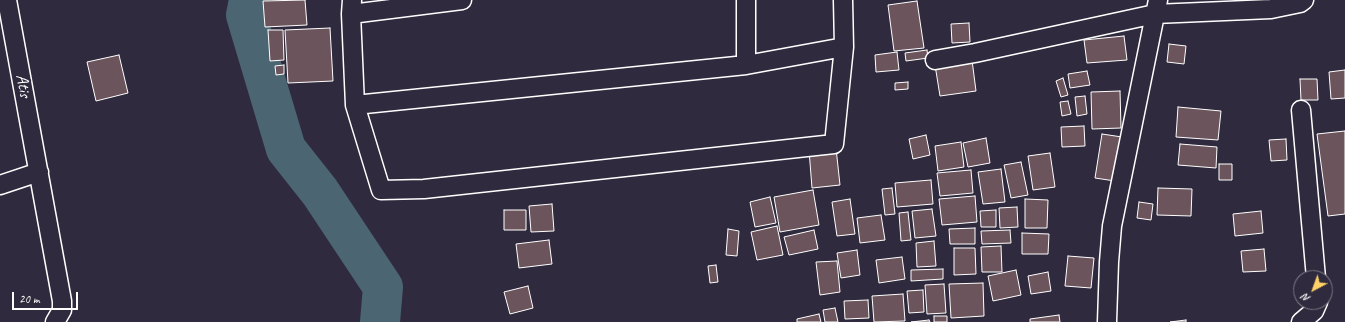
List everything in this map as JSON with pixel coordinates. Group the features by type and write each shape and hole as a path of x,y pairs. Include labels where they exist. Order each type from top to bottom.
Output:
{"street":[{"name":"Atis","path":"7,0 62,301 62,310 55,322"},
{"path":"462,0 352,7 355,105 381,190 424,189 834,144 844,48 843,0"},
{"path":"746,0 746,64"},
{"path":"935,60 975,53 1156,7 1271,9 1300,3 1304,0"},
{"path":"1107,322 1112,226 1156,7"},
{"path":"355,105 746,64 844,48"},
{"path":"1301,110 1315,270"},
{"path":"0,185 39,172"},
{"path":"1301,322 1314,310"}],"building":[{"path":"305,0 307,25 265,27 263,1"},
{"path":"917,1 924,48 894,51 888,5"},
{"path":"969,23 970,42 952,43 951,24"},
{"path":"330,28 333,81 288,83 285,30"},
{"path":"268,30 283,30 284,60 270,61"},
{"path":"1124,36 1127,60 1087,63 1084,40"},
{"path":"1169,44 1186,46 1184,64 1167,62"},
{"path":"927,50 928,58 906,61 905,53"},
{"path":"897,52 899,70 876,72 875,55"},
{"path":"119,55 128,93 96,101 87,62"},
{"path":"972,60 976,91 940,96 935,65"},
{"path":"284,65 284,74 276,75 275,66"},
{"path":"1345,70 1345,98 1331,99 1329,72"},
{"path":"1087,71 1090,85 1070,88 1068,74"},
{"path":"1063,78 1068,95 1061,97 1056,81"},
{"path":"1300,79 1317,79 1318,100 1301,100"},
{"path":"908,82 908,89 895,90 895,83"},
{"path":"1120,91 1121,128 1092,129 1091,92"},
{"path":"1085,96 1087,114 1077,116 1075,97"},
{"path":"1068,101 1071,114 1062,116 1060,102"},
{"path":"1178,107 1221,111 1218,140 1176,137"},
{"path":"1084,126 1085,146 1062,147 1061,127"},
{"path":"1345,131 1345,214 1328,216 1317,134"},
{"path":"1102,134 1122,137 1115,181 1095,178"},
{"path":"926,135 930,155 913,159 909,139"},
{"path":"986,138 990,163 968,167 963,143"},
{"path":"1286,139 1287,160 1271,161 1269,140"},
{"path":"961,142 964,167 938,171 935,146"},
{"path":"1180,144 1217,147 1216,168 1178,165"},
{"path":"836,148 840,185 812,188 809,150"},
{"path":"1050,153 1055,187 1033,190 1028,156"},
{"path":"1021,162 1028,195 1011,198 1004,165"},
{"path":"1219,164 1232,164 1232,180 1219,180"},
{"path":"1001,169 1005,202 983,204 978,172"},
{"path":"971,170 973,193 940,196 937,173"},
{"path":"931,180 933,204 897,207 895,183"},
{"path":"892,188 895,214 885,215 882,189"},
{"path":"1158,188 1192,189 1191,216 1157,215"},
{"path":"813,190 819,225 780,232 774,197"},
{"path":"975,196 977,222 942,225 939,199"},
{"path":"770,197 776,223 755,227 750,202"},
{"path":"850,199 855,234 837,236 832,202"},
{"path":"1025,199 1048,200 1047,228 1025,228"},
{"path":"1139,202 1153,204 1151,220 1137,218"},
{"path":"552,204 554,231 531,232 529,206"},
{"path":"1017,207 1018,227 1000,228 999,208"},
{"path":"932,209 936,236 915,238 912,211"},
{"path":"504,210 526,210 526,230 504,230"},
{"path":"996,210 996,227 981,227 980,211"},
{"path":"1261,211 1263,233 1235,236 1233,214"},
{"path":"908,212 911,240 901,241 899,213"},
{"path":"881,215 885,240 860,243 857,218"},
{"path":"777,226 783,255 757,260 751,232"},
{"path":"975,228 975,244 950,244 949,229"},
{"path":"728,229 739,231 737,256 726,255"},
{"path":"814,230 818,249 789,255 784,237"},
{"path":"1010,230 1011,243 982,244 981,231"},
{"path":"1022,233 1049,234 1048,254 1022,254"},
{"path":"549,240 552,264 519,268 516,244"},
{"path":"934,241 936,266 917,267 916,243"},
{"path":"1001,246 1002,272 982,272 981,247"},
{"path":"954,248 975,248 976,274 954,275"},
{"path":"1264,249 1266,271 1243,272 1241,251"},
{"path":"857,250 860,275 841,278 837,253"},
{"path":"1068,256 1094,258 1091,288 1065,286"},
{"path":"902,257 905,279 879,283 876,260"},
{"path":"837,261 840,292 820,295 816,262"},
{"path":"716,265 718,282 710,283 708,266"},
{"path":"943,269 943,279 911,281 911,270"},
{"path":"1016,270 1021,295 993,301 988,276"},
{"path":"1048,272 1051,291 1031,294 1028,276"},
{"path":"983,283 984,316 951,318 949,284"},
{"path":"944,284 946,313 927,314 925,285"},
{"path":"528,286 533,308 510,314 504,292"},
{"path":"923,290 924,312 909,313 907,291"},
{"path":"903,294 905,321 874,322 872,296"},
{"path":"868,300 869,318 845,319 844,301"},
{"path":"835,308 838,322 825,322 823,310"},
{"path":"819,314 821,322 797,322 797,319"},
{"path":"1059,315 1060,322 1030,322 1030,319"},
{"path":"934,316 947,316 947,322 934,322"},
{"path":"929,320 930,322 911,322"},
{"path":"1186,320 1186,322 1170,322"}],"waterway":[{"path":"249,0 246,15 286,149 320,192 383,287 380,322"}]}
